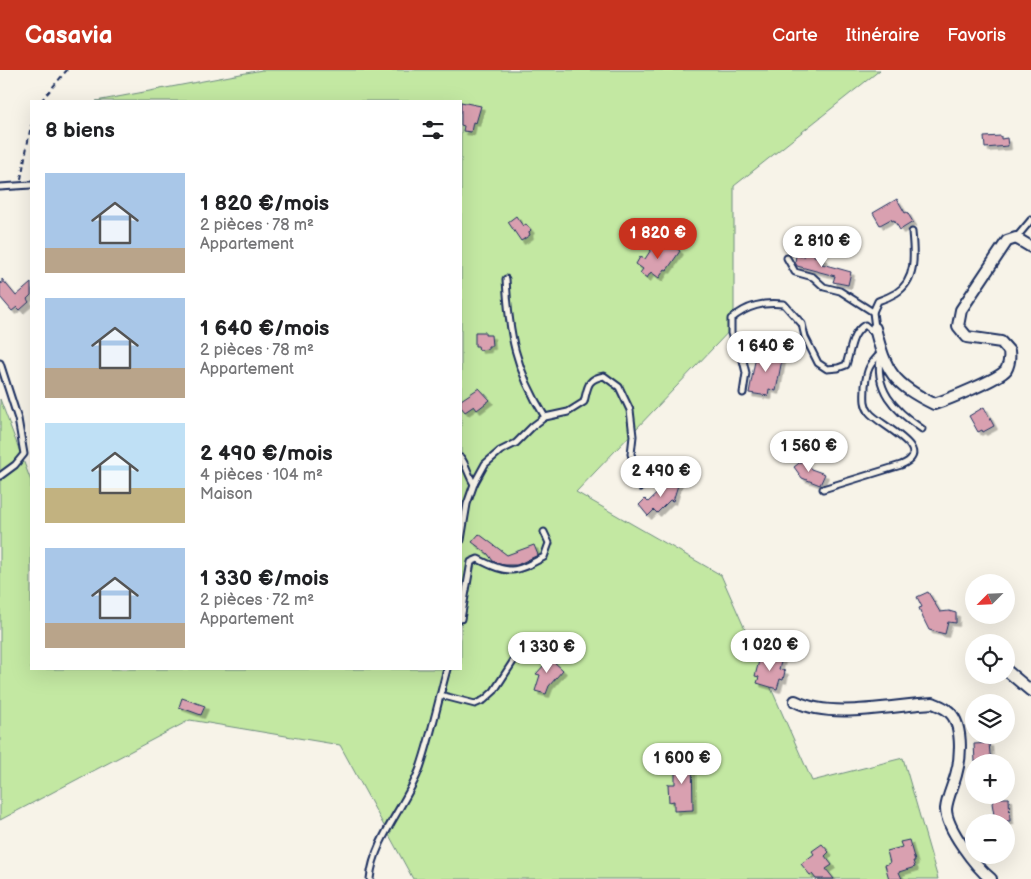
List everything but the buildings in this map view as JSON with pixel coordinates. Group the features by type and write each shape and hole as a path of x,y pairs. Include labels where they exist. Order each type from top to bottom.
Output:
{"street":[{"path":"876,332 881,353 893,377 912,393 934,404 962,394 1004,372 1010,361 1009,351 1001,342 967,337 958,326 961,310 998,251 1007,241 1016,238 1031,247"},
{"path":"1015,678 1031,692"},
{"path":"795,701 805,706 826,710 933,703 948,710 956,721 960,739 956,775 946,808 947,816 963,848 980,870 991,879"}],"lane":[{"path":"0,187 30,185"},
{"path":"1016,238 1031,220"},
{"path":"876,332 873,312 878,302 896,293 907,284 914,252 912,232"},
{"path":"787,258 795,272 813,277 824,287 840,291 873,312"},
{"path":"506,279 509,322 517,360 531,394 545,417"},
{"path":"743,393 746,373 742,356 734,343 731,333 731,319 739,312 752,306 766,302 784,304 802,324 805,337 818,363 828,369 846,365 852,340 860,328 865,325 876,332"},
{"path":"881,353 878,368 880,379 888,398 901,413 922,429"},
{"path":"824,489 901,465 908,462 913,456 913,447 905,438 874,418 864,401 867,370 881,353"},
{"path":"0,363 18,419 24,454 15,465 0,476"},
{"path":"462,534 467,504 474,484 485,464 500,451 516,443 545,417 568,412 584,402 589,384 594,378 604,376 619,387 630,410 633,436 631,454 641,487"},
{"path":"462,459 467,466 469,477 474,484"},
{"path":"462,613 471,562 478,559 506,571 516,570 544,556 549,543 544,532"},
{"path":"440,695 475,704 484,700 494,692 516,657 537,644 546,647"},
{"path":"370,879 378,849 402,807 420,769 447,670"}],"path":[{"path":"42,100 67,70"},
{"path":"20,185 30,130"}],"green space":[{"path":"262,70 880,70 734,186 734,326 576,492 721,575 812,781 903,758 938,879 413,879 340,745 190,720 0,820 0,399 30,478 30,670 462,670 462,100 101,100"}]}
